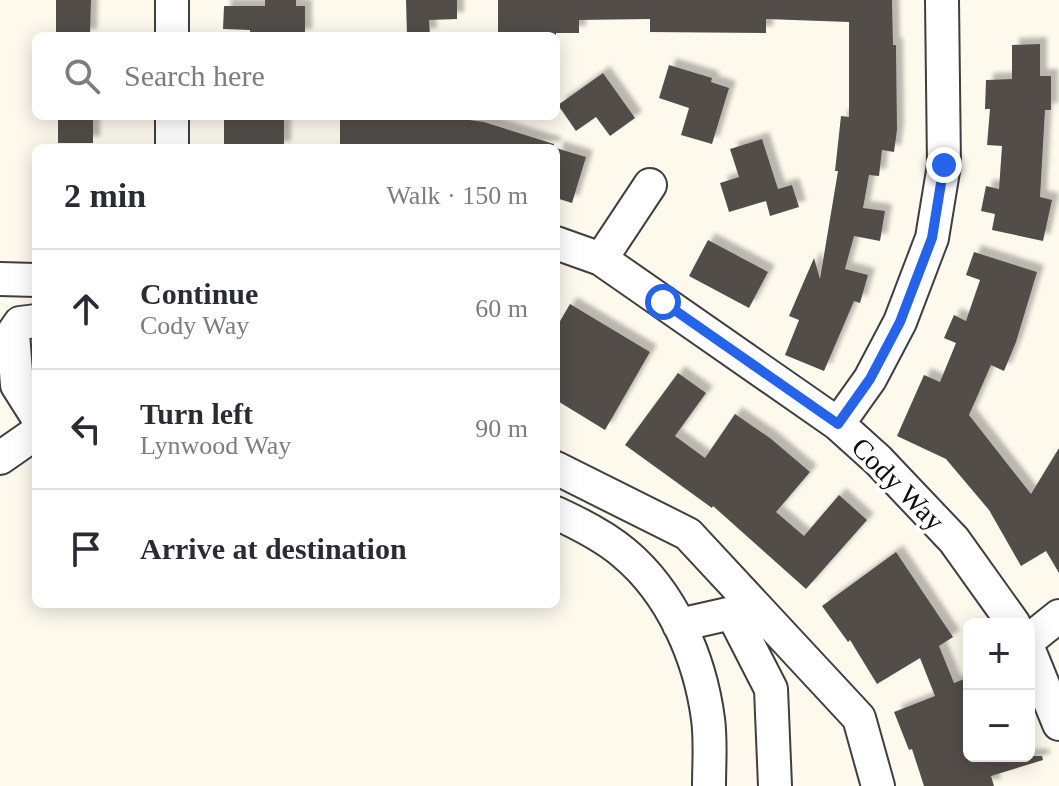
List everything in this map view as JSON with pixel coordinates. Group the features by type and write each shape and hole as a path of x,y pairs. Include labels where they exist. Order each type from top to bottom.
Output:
{"street":[{"path":"172,0 172,32"},
{"path":"838,424 870,379 900,322 932,238 944,165 942,0"},
{"path":"172,120 172,144"},
{"path":"601,259 650,185"},
{"name":"Cody Way","path":"560,244 601,259 838,424 878,460 954,540 1010,618"},
{"path":"0,279 32,280"},
{"path":"32,322 20,323 13,333 17,385 32,409"},
{"path":"0,458 32,436"},
{"path":"560,470 688,534 859,718 878,786"},
{"path":"560,515 596,532 626,554 655,588 679,625 700,680 708,719 709,786"},
{"path":"679,625 732,613 771,689 775,786"},
{"path":"1035,635 1059,616"},
{"path":"1035,665 1059,724"}],"building":[{"path":"56,0 91,0 90,32 56,32"},
{"path":"265,0 296,0 296,6 305,6 305,32 223,29 224,6 265,6"},
{"path":"406,0 457,0 457,19 429,20 430,32 407,32"},
{"path":"498,0 892,0 893,45 896,45 897,130 894,152 882,150 879,176 869,175 863,208 885,211 880,241 854,236 845,269 868,275 860,303 854,301 824,371 785,355 799,320 789,316 814,258 820,279 838,171 835,171 841,116 849,117 849,22 766,19 766,33 650,32 650,19 579,20 579,33 498,32"},
{"path":"1040,44 1040,76 1051,76 1051,110 1045,110 1040,197 1052,200 1043,241 992,230 995,214 981,211 986,186 999,189 1002,146 987,145 990,109 985,109 986,80 1012,79 1012,45"},
{"path":"669,65 712,78 711,82 729,88 712,144 681,135 689,108 659,98"},
{"path":"603,73 635,118 610,136 596,117 576,131 560,104"},
{"path":"58,120 93,120 93,143 58,143"},
{"path":"224,120 284,120 284,144 224,144"},
{"path":"340,120 470,120 554,144 340,144"},
{"path":"762,139 778,189 792,185 799,207 770,216 766,201 729,212 720,183 739,177 730,149"},
{"path":"560,149 586,157 572,203 560,199"},
{"path":"708,240 768,272 749,308 689,276"},
{"path":"974,252 1037,272 1004,371 991,365 969,415 1031,494 1059,448 1059,573 1046,551 1021,566 989,510 946,459 897,436 924,375 940,382 956,343 944,338 954,315 966,321 980,280 966,275"},
{"path":"570,304 650,352 605,430 560,402 560,321"},
{"path":"678,373 706,393 675,436 705,458 735,414 770,438 810,472 776,512 804,536 839,495 867,520 806,589 713,506 625,445"},
{"path":"896,552 953,637 939,646 954,683 963,679 963,762 1035,762 1035,756 1042,756 1043,760 991,776 994,786 924,786 912,749 909,750 894,712 935,696 920,658 877,684 850,640 848,642 822,606"}],"route":[{"path":"663,302 838,424 870,379 900,322 932,238 944,165"}]}
